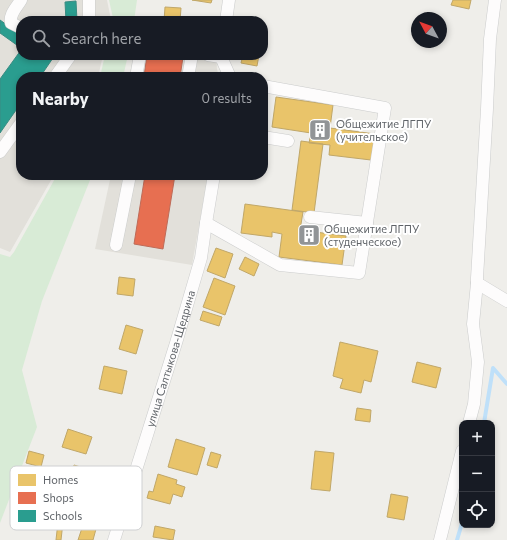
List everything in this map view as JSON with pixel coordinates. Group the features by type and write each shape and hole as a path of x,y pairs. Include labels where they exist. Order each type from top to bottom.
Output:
{"street":[{"path":"16,26 11,23 10,19 21,0"},
{"path":"89,0 89,16"},
{"path":"227,16 229,0"},
{"path":"470,420 474,404 478,362 473,324 478,282 490,39 495,0"},
{"path":"58,72 67,60"},
{"path":"137,72 139,60"},
{"path":"189,72 191,60"},
{"path":"223,60 228,72"},
{"path":"206,223 280,265 359,273 385,108 268,87"},
{"path":"0,152 16,130"},
{"path":"268,139 288,141"},
{"path":"116,245 129,180"},
{"name":"улица Салтыкова-Щедрина","path":"137,466 201,258 213,180"},
{"path":"310,217 367,223"},
{"path":"478,282 507,301"},
{"path":"440,540 461,456"},
{"name":"улица Салтыкова-Щедрина","path":"114,540 117,530"}],"shaded area":[{"path":"0,0 107,0 110,16 16,16 16,60 102,60 99,72 16,72 16,180 51,180 10,252 0,248"},
{"path":"135,60 216,60 218,72 132,72"},
{"path":"110,180 207,180 192,265 95,249"}],"green space":[{"path":"109,0 137,0 135,16 113,16"},
{"path":"104,60 127,60 124,72 101,72"},
{"path":"54,180 90,180 42,301 22,370 37,427 22,466 10,466 10,497 0,523 0,254 10,257"}],"building: Homes":[{"path":"192,0 212,0 211,3"},
{"path":"453,0 471,0 469,9 451,5"},
{"path":"165,7 181,8 180,16 164,16"},
{"path":"242,60 258,60 257,66 241,63"},
{"name":"Общежитие ЛГПУ (учительское)","path":"276,97 333,105 330,128 375,134 371,160 329,155 330,145 309,143 311,133 272,127"},
{"path":"301,141 323,144 314,213 292,210"},
{"name":"Общежитие ЛГПУ (студенческое)","path":"245,204 303,212 300,230 346,236 342,265 279,257 282,234 272,232 272,237 241,233"},
{"path":"216,248 233,254 225,278 207,271"},
{"path":"245,257 259,264 254,276 239,269"},
{"path":"119,277 135,279 133,296 117,294"},
{"path":"214,278 235,286 225,315 203,307"},
{"path":"203,311 222,317 219,326 200,320"},
{"path":"126,325 143,330 136,354 119,349"},
{"path":"340,342 378,351 371,382 364,380 361,393 340,388 343,379 333,376"},
{"path":"417,362 441,368 436,388 412,382"},
{"path":"104,366 127,371 122,394 99,389"},
{"path":"357,408 371,410 370,422 355,420"},
{"path":"68,429 92,437 86,454 62,447"},
{"path":"176,439 205,448 197,475 168,467"},
{"path":"29,451 44,455 41,466 26,463"},
{"path":"315,451 334,453 330,491 311,489"},
{"path":"211,452 221,455 217,468 207,465"},
{"path":"158,474 177,480 176,484 185,487 182,497 173,494 170,504 147,498 149,491 153,492"},
{"path":"391,494 408,497 404,520 387,517"},
{"path":"155,526 175,530 173,540 153,537"},
{"path":"57,530 62,530 61,540 56,540"},
{"path":"81,530 96,530 93,540 78,540"}],"building: Shops":[{"path":"146,60 183,60 181,72 145,72"},
{"path":"144,180 174,180 163,249 134,244"}],"building: Schools":[{"path":"76,1 77,16 66,16 65,2"},
{"path":"0,20 16,31 16,44 0,33"},
{"path":"16,57 16,60 52,60 43,72 16,72 16,110 0,133 0,79"}],"waterway":[{"path":"484,420 493,368 507,384"},
{"path":"457,540 461,528"}],"place":[{"name":"Общежитие ЛГПУ (учительское)","path":"320,130"},
{"name":"Общежитие ЛГПУ (студенческое)","path":"309,235"}]}
